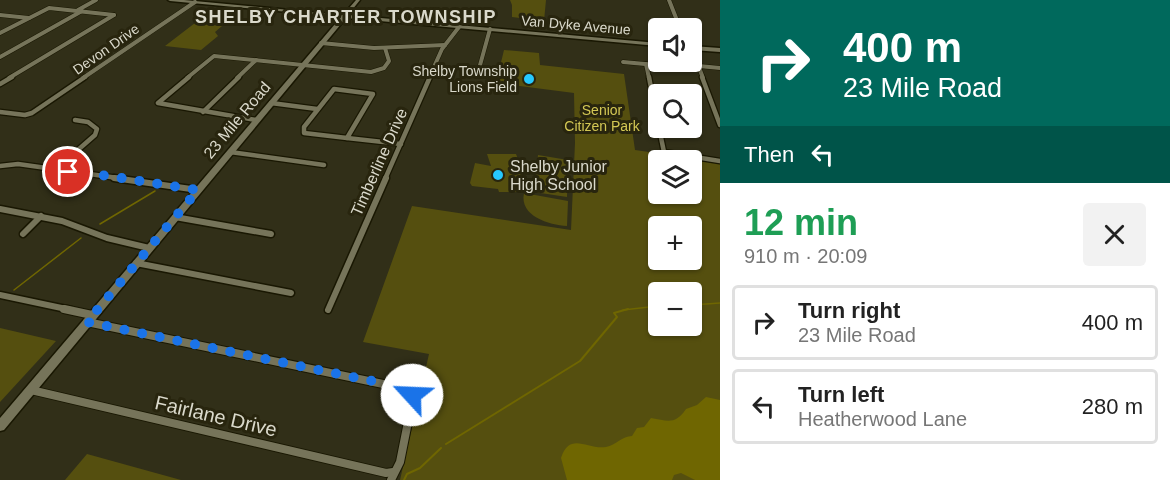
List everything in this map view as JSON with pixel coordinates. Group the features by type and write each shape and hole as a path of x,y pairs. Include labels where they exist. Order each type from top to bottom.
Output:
{"main road":[{"name":"Van Dyke Avenue","path":"170,0 648,44"},
{"name":"23 Mile Road","path":"0,426 358,0"},
{"path":"702,49 720,50"}],"street":[{"path":"76,10 96,0"},
{"path":"669,0 676,18"},
{"name":"Devon Drive","path":"2,114 29,114 195,2"},
{"path":"0,33 50,8 114,15 0,84"},
{"path":"0,57 82,11"},
{"path":"0,15 28,18"},
{"name":"Timberline Drive","path":"328,311 444,45 455,35 459,27"},
{"path":"477,76 490,29"},
{"path":"321,44 385,48 444,45"},
{"path":"256,120 159,105 216,56 375,71 384,68 389,61 385,48"},
{"path":"203,112 256,60"},
{"path":"623,62 646,64 650,84"},
{"path":"702,68 720,68"},
{"path":"700,72 720,125"},
{"path":"346,139 373,94 334,89 317,109 303,131 346,139 401,144"},
{"path":"271,103 317,109"},
{"path":"55,170 95,135 98,129 87,120 75,120"},
{"path":"662,138 665,153 720,161"},
{"path":"230,152 324,165"},
{"path":"0,166 25,166 108,176 198,190"},
{"path":"0,209 41,216 71,224 107,238 149,248"},
{"path":"23,234 41,216"},
{"path":"175,217 271,234"},
{"path":"136,263 291,293"},
{"path":"0,295 89,319 407,389 411,392 412,402 400,462 392,476"},
{"name":"Fairlane Drive","path":"30,390 392,476"}],"green space":[{"path":"510,0 546,0 544,21 512,17"},
{"path":"195,23 222,26 215,32 218,36 201,50 165,46"},
{"name":"Senior Citizen Park","path":"504,50 539,53 540,65 624,74 635,150 648,152 648,204 702,204 702,159 720,162 720,480 400,480 429,354 363,342 412,206 571,230 575,143 574,93 496,83"},
{"path":"487,154 516,154 531,192 499,192 498,189 472,186 470,183 475,163 491,166"},
{"path":"538,155 568,160 567,197 534,192"},
{"path":"524,193 568,201 567,226 552,224 537,218 526,208"},
{"path":"0,328 56,341 0,402"},
{"path":"87,454 181,480 65,480"}],"shaded area":[{"path":"706,397 720,400 720,480 695,480 681,473 674,475 672,480 567,480 561,458 569,445 580,443 599,447 610,446 625,437 632,436 637,428 644,427 651,418 675,420 686,409 697,405"}],"waterway":[{"path":"100,224 155,191"},
{"path":"14,290 81,238"},
{"path":"702,304 720,303"},
{"path":"626,310 648,307"},
{"path":"446,444 580,361 617,317 614,313 626,310"},
{"path":"404,480 407,474 420,468 441,448"}],"place":[{"name":"Shelby Township Lions Field","path":"529,79"},
{"name":"Shelby Junior High School","path":"498,175"}],"district":[{"name":"SHELBY CHARTER TOWNSHIP","path":"346,17"}],"route":[{"path":"68,172 198,190 87,322 401,387 410,390 412,395"}]}
